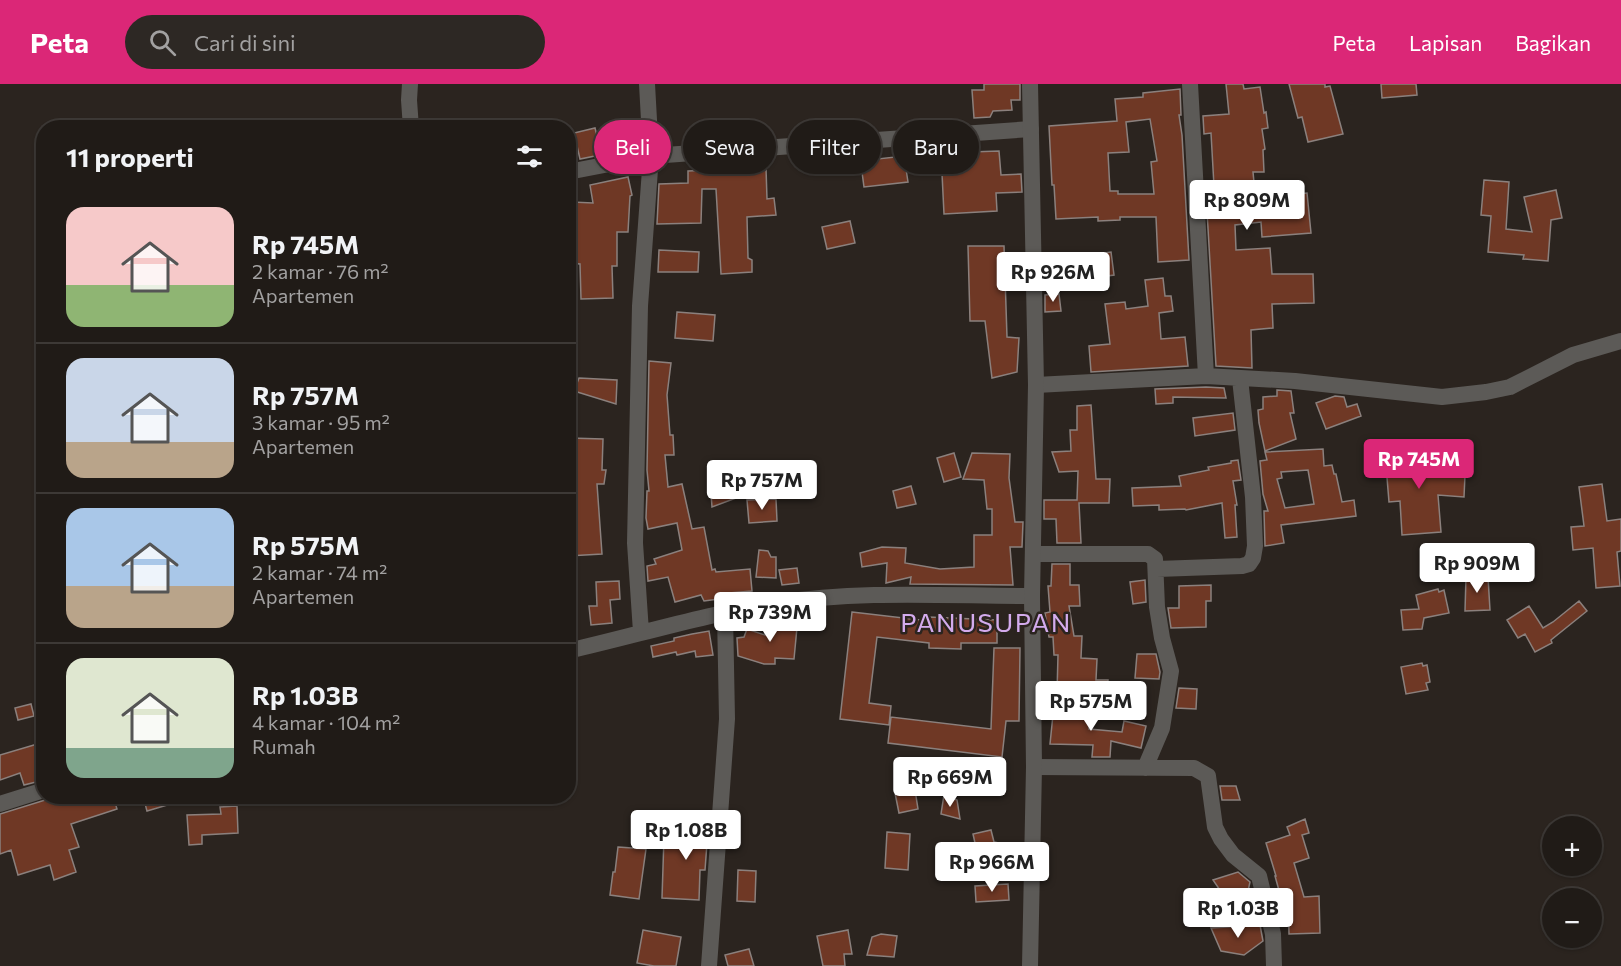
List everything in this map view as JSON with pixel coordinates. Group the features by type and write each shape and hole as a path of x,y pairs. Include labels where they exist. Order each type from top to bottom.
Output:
{"street":[{"path":"410,84 410,120"},
{"path":"647,84 649,120"},
{"path":"1030,84 1036,386 1032,596 1034,767 1030,966"},
{"path":"1190,84 1206,376"},
{"path":"671,155 1031,129"},
{"path":"576,170 594,167"},
{"path":"641,632 635,543 640,306 650,174"},
{"path":"1036,386 1206,376 1295,381 1442,397 1510,387 1572,355 1621,341"},
{"path":"1157,569 1242,566 1249,564 1253,558 1255,546 1253,497 1240,379"},
{"path":"1033,554 1148,554 1155,559 1157,607 1171,671 1162,728 1145,768"},
{"path":"576,649 641,632 776,603 840,596 1032,596"},
{"path":"709,966 727,719 725,613"},
{"path":"1034,767 1194,768 1208,776 1215,827 1221,839 1227,849 1259,876 1273,934 1274,966"},
{"path":"0,804 36,793"}],"building":[{"path":"984,84 1020,84 1020,100 1011,100 1012,110 993,111 990,117 974,118 972,90 984,90"},
{"path":"1226,84 1243,84 1244,89 1260,87 1268,128 1262,129 1265,149 1263,150 1264,172 1253,172 1256,203 1285,200 1284,195 1307,193 1311,233 1262,237 1261,222 1235,225 1236,250 1270,248 1272,274 1313,274 1314,303 1272,304 1273,328 1251,330 1252,368 1216,366 1207,211 1209,211 1208,187 1214,186 1211,133 1204,134 1203,116 1229,114"},
{"path":"1289,84 1330,86 1343,134 1308,142 1302,117 1298,118"},
{"path":"1381,84 1416,84 1417,95 1382,98"},
{"path":"1180,89 1181,115 1179,115 1189,260 1158,262 1156,217 1120,217 1120,220 1098,221 1098,217 1056,219 1049,126 1117,121 1115,99 1143,97 1143,93","holes":["1150,119 1157,161 1151,162 1154,194 1118,194 1118,191 1110,191 1108,153 1129,152 1126,122"]},
{"path":"594,128 594,156 580,159 576,133"},
{"path":"999,151 1001,175 1021,174 1022,192 996,193 997,211 944,214 942,174 979,174 979,152"},
{"path":"893,157 893,174 907,174 908,182 864,187 862,174 881,174 881,159"},
{"path":"688,174 766,174 767,199 774,198 776,215 747,217 748,258 752,260 752,272 721,274 716,189 702,189 701,223 657,224 659,184 688,183"},
{"path":"628,177 632,195 630,196 628,232 617,232 617,266 612,266 613,298 581,299 580,264 576,264 576,202 593,203 590,185"},
{"path":"1484,180 1509,182 1506,229 1532,232 1524,197 1556,190 1562,218 1551,220 1548,261 1523,259 1524,255 1488,252 1491,216 1481,215"},
{"path":"850,221 855,243 827,249 822,227"},
{"path":"968,246 1004,246 1007,337 1019,338 1017,372 992,378 985,321 970,321"},
{"path":"659,250 699,252 698,272 658,272"},
{"path":"1111,252 1114,275 1079,280 1079,275 1061,278 1058,261 1077,263 1076,257"},
{"path":"1163,278 1165,296 1171,296 1173,311 1159,313 1161,339 1185,337 1188,366 1091,372 1089,346 1110,344 1105,304 1125,302 1126,309 1148,306 1145,280"},
{"path":"1059,294 1061,311 1045,312 1045,295"},
{"path":"677,312 715,315 713,341 675,338"},
{"path":"649,361 671,363 667,395 674,455 665,455 668,487 682,484 692,529 704,527 712,570 715,569 716,572 750,569 752,591 718,594 719,599 704,601 701,595 675,602 668,577 648,581 647,566 656,564 654,559 682,550 677,523 648,529 646,518 647,491 649,491 647,470"},
{"path":"579,378 617,380 616,404 576,392"},
{"path":"1224,388 1226,398 1173,397 1173,403 1156,404 1155,389"},
{"path":"1277,390 1291,391 1294,413 1290,413 1296,439 1265,451 1258,410 1263,409 1263,397 1277,396"},
{"path":"1335,396 1344,397 1347,407 1357,404 1361,416 1326,429 1316,403"},
{"path":"1091,405 1096,479 1110,479 1109,503 1079,503 1081,543 1057,543 1056,519 1044,519 1044,500 1077,500 1078,471 1059,472 1052,452 1071,451 1070,430 1077,430 1077,406"},
{"path":"1233,413 1235,430 1195,436 1193,418"},
{"path":"576,438 603,439 602,470 606,470 604,484 597,484 602,554 576,556"},
{"path":"1323,449 1324,466 1332,465 1342,502 1354,500 1356,516 1281,525 1284,543 1265,546 1264,511 1268,511 1263,494 1260,461 1267,460 1265,452","holes":["1308,470 1314,504 1285,508 1277,479 1282,478 1281,472"]},
{"path":"1426,449 1428,473 1465,475 1464,497 1438,495 1441,532 1402,535 1400,501 1389,502 1385,453"},
{"path":"954,453 961,477 944,482 937,458"},
{"path":"972,453 1010,454 1009,478 1015,522 1023,522 1022,547 1010,547 1013,585 910,584 911,577 886,583 887,563 862,567 860,553 882,547 906,548 905,563 940,569 974,567 974,535 992,535 992,509 987,509 984,480 963,479"},
{"path":"1238,460 1241,480 1233,481 1237,505 1235,505 1237,537 1225,538 1222,503 1186,510 1159,510 1159,505 1133,506 1132,488 1181,486 1179,476 1209,470 1208,467"},
{"path":"729,476 736,498 712,507 710,478"},
{"path":"1602,484 1607,521 1621,519 1621,551 1617,552 1620,586 1596,588 1593,548 1573,550 1571,527 1584,526 1579,487"},
{"path":"911,486 916,504 897,508 893,491"},
{"path":"776,499 777,521 749,523 747,500"},
{"path":"759,550 768,551 771,557 776,557 776,578 756,577"},
{"path":"1052,564 1070,564 1070,585 1079,585 1080,606 1069,606 1074,636 1082,636 1081,658 1097,659 1096,680 1108,680 1107,696 1057,693 1058,655 1054,655 1053,637 1049,637 1045,613 1050,612 1048,586 1051,586"},
{"path":"797,568 799,583 782,585 779,570"},
{"path":"1466,577 1488,577 1490,610 1465,611"},
{"path":"1145,580 1146,602 1133,604 1130,582"},
{"path":"619,581 620,599 610,600 612,623 591,625 589,606 597,606 596,582"},
{"path":"1211,585 1211,601 1206,601 1206,627 1171,628 1168,608 1179,608 1179,586"},
{"path":"1438,589 1439,592 1444,590 1449,613 1424,618 1422,629 1403,630 1401,610 1419,609 1416,595"},
{"path":"1579,601 1587,611 1551,640 1552,643 1535,652 1525,634 1518,638 1507,620 1529,606 1543,628"},
{"path":"852,612 929,621 929,617 997,620 997,643 961,643 961,649 929,648 929,643 877,637 869,703 891,706 889,725 840,719"},
{"path":"780,616 798,617 794,659 775,658 775,664 764,664 738,656 737,638 744,637 747,629 765,635 765,627 780,627"},
{"path":"709,631 713,655 696,657 695,651 653,657 651,646 674,641 674,638"},
{"path":"994,648 1020,648 1019,721 1006,721 1002,757 888,743 891,717 991,729"},
{"path":"1137,654 1156,654 1160,672 1159,679 1135,678"},
{"path":"1422,663 1423,666 1427,665 1430,682 1426,683 1428,690 1406,694 1401,667"},
{"path":"1179,688 1197,689 1196,709 1176,708"},
{"path":"31,704 34,716 18,720 15,708"},
{"path":"1054,705 1090,713 1089,729 1122,732 1124,721 1146,726 1141,748 1111,741 1110,757 1092,757 1093,745 1050,744"},
{"path":"36,744 36,782 24,785 20,773 0,780 0,755"},
{"path":"1220,786 1236,786 1240,800 1222,800"},
{"path":"915,790 918,809 899,813 895,793"},
{"path":"944,795 957,800 960,819 941,814"},
{"path":"36,803 115,804 117,809 71,824 79,847 69,850 76,872 54,880 50,865 18,875 11,850 0,854 0,814"},
{"path":"145,804 171,804 147,811"},
{"path":"237,806 238,833 202,835 202,844 189,845 187,815 221,814 220,807"},
{"path":"692,813 709,816 705,870 700,870 699,900 662,898 664,837 688,838"},
{"path":"1305,819 1309,833 1302,835 1309,858 1294,863 1304,897 1319,896 1320,933 1289,934 1288,892 1280,894 1266,843 1290,835 1287,827"},
{"path":"991,830 994,842 1008,845 1012,865 979,861 973,834"},
{"path":"887,832 910,834 908,870 885,868"},
{"path":"618,847 646,849 639,899 610,895"},
{"path":"738,870 756,871 755,902 737,901"},
{"path":"1238,872 1250,882 1246,900 1226,899 1213,880"},
{"path":"1008,884 1009,900 976,902 975,886"},
{"path":"1260,925 1263,941 1244,955 1221,951 1211,928"},
{"path":"643,930 681,937 676,966 637,963"},
{"path":"848,930 852,954 844,954 845,966 823,966 817,936"},
{"path":"881,934 897,936 894,957 867,955 872,937"},
{"path":"749,949 754,966 728,966 725,955"}],"district":[{"name":"PANUSUPAN","path":"986,623"}]}
